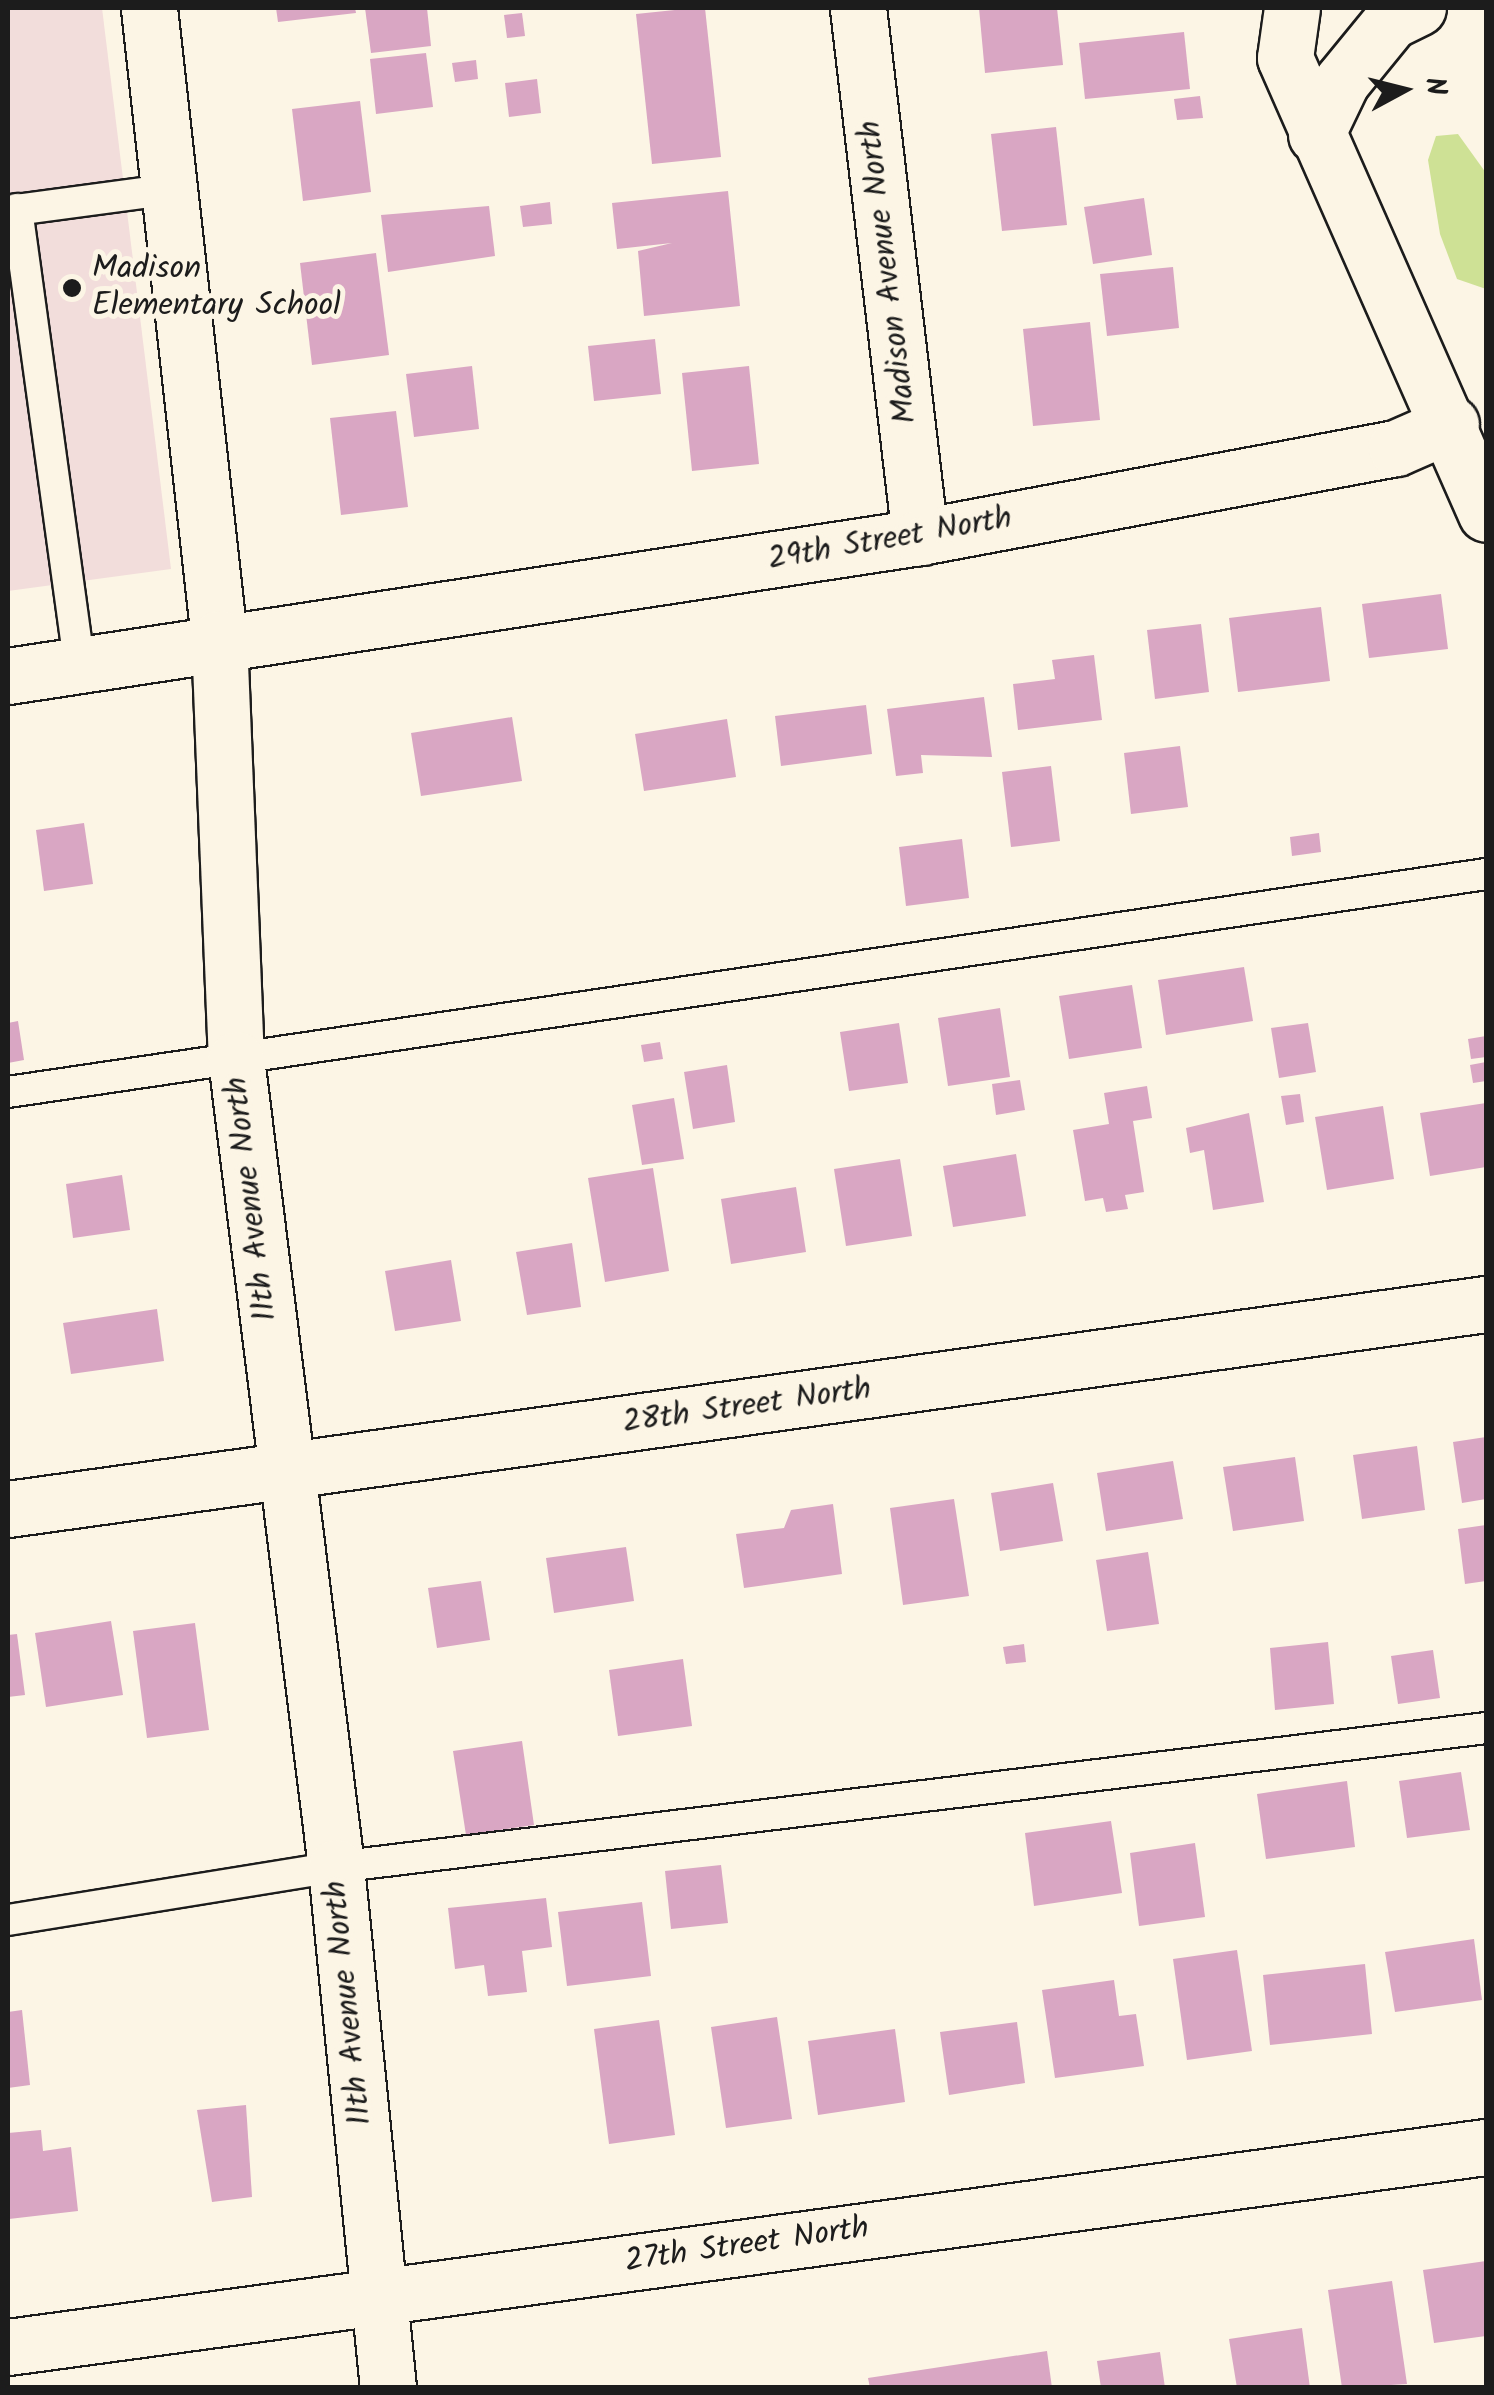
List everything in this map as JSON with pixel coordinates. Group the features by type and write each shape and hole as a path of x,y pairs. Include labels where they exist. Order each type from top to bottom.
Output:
{"street":[{"name":"11th Avenue North","path":"148,8 172,188 218,638 236,1059 283,1471 336,1867 388,2388"},
{"name":"Madison Avenue North","path":"858,8 920,537"},
{"path":"1292,8 1285,58 1316,135 1451,424 1486,514"},
{"path":"1316,135 1342,80 1391,20 1418,8"},
{"name":"29th Street North","path":"8,676 218,638 920,537 1396,448 1451,424"},
{"name":"28th Street North","path":"8,1509 1486,1304"},
{"name":"27th Street North","path":"8,2347 1486,2147"}],"lane":[{"path":"79,664 12,210 172,188"},
{"path":"8,1092 1486,874"},
{"path":"8,1920 336,1867 1486,1728"}],"shaded area":[{"name":"Madison Elementary School","path":"8,8 102,8 171,569 8,591"}],"green space":[{"path":"1458,134 1486,173 1486,289 1457,279 1440,234 1428,160 1436,136"}],"building":[{"path":"276,8 355,8 356,13 278,22"},
{"path":"365,8 427,8 431,46 371,53"},
{"path":"705,8 721,157 652,164 636,14"},
{"path":"979,8 1057,8 1063,65 985,73"},
{"path":"522,13 525,36 507,38 504,15"},
{"path":"1184,32 1190,89 1085,99 1079,43"},
{"path":"426,53 433,107 376,114 370,59"},
{"path":"476,60 478,79 455,82 452,63"},
{"path":"537,79 541,113 509,117 505,83"},
{"path":"1200,96 1203,118 1177,120 1174,99"},
{"path":"360,101 371,192 303,201 292,109"},
{"path":"1056,127 1067,225 1002,231 991,134"},
{"path":"728,191 740,306 644,316 638,251 672,243 617,249 612,203"},
{"path":"1144,198 1152,255 1093,264 1084,207"},
{"path":"550,202 552,224 523,227 520,206"},
{"path":"489,206 495,256 388,272 381,215"},
{"path":"376,253 389,355 312,365 300,263"},
{"path":"1173,267 1179,328 1107,336 1100,274"},
{"path":"1090,322 1100,420 1033,426 1023,329"},
{"path":"655,339 661,394 594,401 588,346"},
{"path":"472,366 479,429 414,437 406,374"},
{"path":"749,366 759,464 692,471 682,373"},
{"path":"396,411 408,507 341,515 330,418"},
{"path":"1441,594 1448,649 1369,658 1362,604"},
{"path":"1321,607 1330,681 1238,692 1229,618"},
{"path":"1201,624 1209,692 1155,699 1147,630"},
{"path":"1094,655 1102,720 1018,730 1013,684 1055,679 1052,660"},
{"path":"984,697 992,757 921,755 923,773 896,776 887,709"},
{"path":"866,705 872,754 781,766 775,716"},
{"path":"512,717 522,781 421,796 411,733"},
{"path":"727,719 736,777 644,791 635,734"},
{"path":"1180,746 1188,807 1131,814 1124,753"},
{"path":"1051,766 1060,841 1011,847 1002,772"},
{"path":"84,823 93,884 44,891 36,830"},
{"path":"1319,833 1321,852 1292,856 1290,837"},
{"path":"962,839 969,898 906,906 899,847"},
{"path":"1244,967 1253,1021 1166,1035 1158,980"},
{"path":"1132,985 1142,1048 1069,1059 1059,996"},
{"path":"1000,1008 1010,1077 948,1086 938,1018"},
{"path":"18,1021 24,1060 8,1063 8,1023"},
{"path":"899,1023 908,1083 849,1091 840,1032"},
{"path":"1308,1023 1316,1072 1279,1078 1271,1028"},
{"path":"1486,1036 1486,1057 1471,1059 1468,1039"},
{"path":"660,1042 663,1059 644,1062 641,1045"},
{"path":"1486,1062 1486,1081 1473,1083 1470,1065"},
{"path":"727,1065 735,1122 693,1129 684,1072"},
{"path":"1020,1080 1025,1110 996,1115 992,1084"},
{"path":"1147,1086 1152,1118 1133,1121 1144,1192 1125,1195 1128,1209 1106,1212 1103,1198 1085,1201 1073,1130 1109,1124 1104,1093"},
{"path":"1300,1094 1304,1122 1286,1125 1281,1096"},
{"path":"674,1098 684,1159 642,1165 632,1105"},
{"path":"1486,1103 1486,1167 1430,1176 1420,1113"},
{"path":"1383,1106 1394,1179 1327,1190 1315,1117"},
{"path":"1249,1113 1264,1202 1213,1210 1204,1150 1190,1153 1186,1128"},
{"path":"1016,1154 1026,1216 953,1227 943,1166"},
{"path":"900,1159 912,1236 846,1246 834,1169"},
{"path":"653,1168 669,1271 605,1282 588,1178"},
{"path":"122,1175 130,1230 73,1238 66,1184"},
{"path":"796,1187 806,1252 731,1264 721,1199"},
{"path":"572,1243 581,1307 527,1315 516,1252"},
{"path":"451,1260 461,1321 395,1331 385,1271"},
{"path":"157,1309 164,1361 71,1374 63,1323"},
{"path":"1486,1437 1486,1499 1462,1503 1453,1442"},
{"path":"1417,1446 1425,1510 1362,1519 1353,1455"},
{"path":"1295,1457 1304,1521 1233,1531 1223,1467"},
{"path":"1173,1461 1183,1519 1106,1531 1097,1473"},
{"path":"1053,1483 1063,1541 1000,1551 991,1493"},
{"path":"954,1499 969,1596 903,1605 890,1508"},
{"path":"833,1504 842,1574 744,1588 736,1534 784,1528 791,1510"},
{"path":"1486,1525 1486,1581 1465,1584 1458,1529"},
{"path":"626,1547 634,1601 554,1613 546,1558"},
{"path":"1148,1552 1159,1624 1107,1631 1096,1560"},
{"path":"481,1581 490,1640 437,1648 428,1588"},
{"path":"111,1621 123,1695 46,1707 35,1633"},
{"path":"195,1623 209,1730 147,1738 133,1631"},
{"path":"17,1634 25,1695 8,1697 8,1635"},
{"path":"1328,1642 1334,1704 1275,1710 1270,1648"},
{"path":"1024,1644 1026,1662 1006,1664 1003,1647"},
{"path":"1433,1650 1440,1698 1398,1704 1391,1656"},
{"path":"683,1659 692,1726 618,1736 609,1670"},
{"path":"522,1741 534,1825 466,1835 453,1751"},
{"path":"1461,1772 1470,1830 1407,1838 1399,1781"},
{"path":"1347,1781 1355,1847 1266,1859 1257,1794"},
{"path":"1111,1821 1122,1893 1034,1906 1025,1833"},
{"path":"1195,1843 1205,1917 1139,1926 1130,1853"},
{"path":"721,1865 728,1923 671,1929 665,1871"},
{"path":"546,1898 552,1947 522,1951 527,1992 488,1996 484,1965 455,1969 448,1908"},
{"path":"642,1902 651,1976 567,1986 558,1912"},
{"path":"1474,1939 1482,2000 1395,2012 1385,1952"},
{"path":"1237,1950 1252,2051 1187,2060 1173,1959"},
{"path":"1365,1964 1372,2034 1270,2045 1263,1975"},
{"path":"1114,1980 1119,2016 1136,2014 1144,2066 1055,2078 1042,1990"},
{"path":"22,2010 30,2085 8,2088 8,2012"},
{"path":"777,2017 792,2119 726,2128 711,2027"},
{"path":"659,2020 675,2135 609,2144 594,2029"},
{"path":"1017,2022 1025,2083 949,2095 940,2032"},
{"path":"895,2029 905,2102 818,2115 808,2041"},
{"path":"246,2105 252,2197 212,2202 197,2110"},
{"path":"41,2130 43,2151 71,2147 78,2211 9,2219 8,2133"},
{"path":"1486,2261 1486,2336 1434,2343 1423,2270"},
{"path":"1392,2281 1407,2384 1342,2388 1328,2290"},
{"path":"1302,2328 1310,2388 1237,2388 1229,2339"},
{"path":"1047,2351 1052,2388 870,2388 868,2378"},
{"path":"1160,2352 1165,2388 1101,2388 1097,2361"}],"place":[{"name":"Madison Elementary School","path":"72,288"}]}
